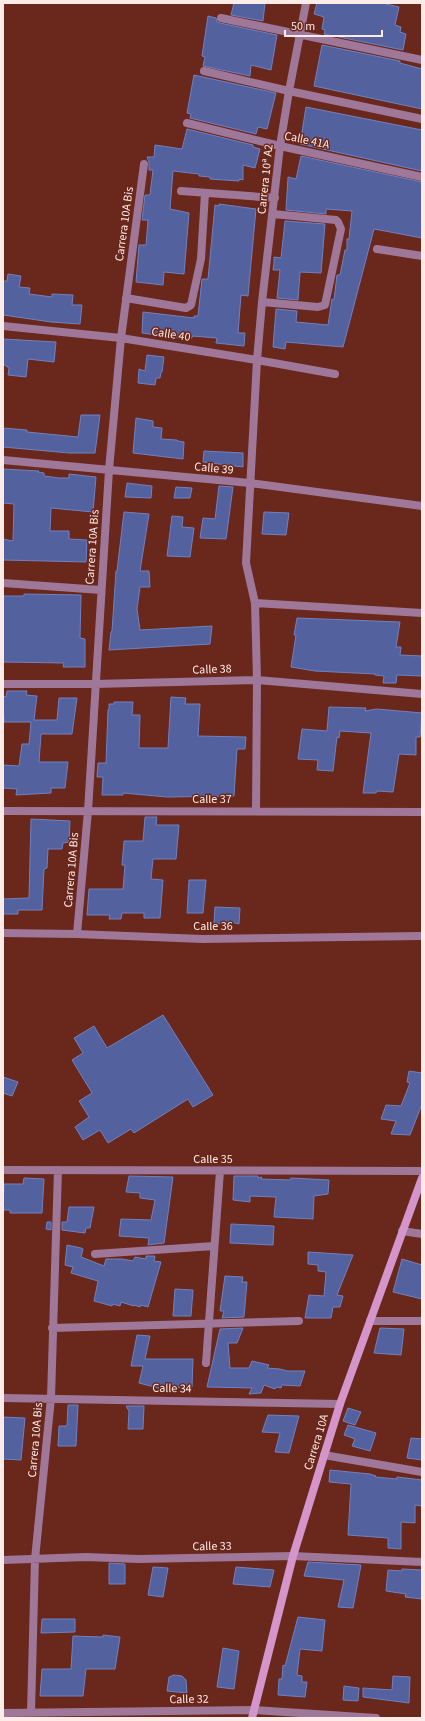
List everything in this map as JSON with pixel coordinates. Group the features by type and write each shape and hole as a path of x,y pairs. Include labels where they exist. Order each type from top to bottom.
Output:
{"street":[{"name":"Carrera 10ª A2","path":"250,483 262,302 280,146 306,3"},
{"path":"221,18 299,36 422,60"},
{"path":"204,71 289,91 422,119"},
{"name":"Calle 41A","path":"187,123 280,146 422,177"},
{"name":"Carrera 10A Bis","path":"77,934 88,811 109,470 121,338 144,164"},
{"path":"181,191 275,198"},
{"path":"126,298 186,308 191,305 201,259 205,193"},
{"path":"262,302 318,307 325,305 341,229 336,220 273,214"},
{"path":"377,249 422,256"},
{"name":"Calle 40","path":"3,326 121,338 335,374"},
{"name":"Calle 39","path":"3,460 250,483 422,506"},
{"path":"250,483 246,563 255,603 257,680 256,810"},
{"path":"3,583 101,590"},
{"path":"255,603 422,610"},
{"name":"Calle 38","path":"3,684 95,684 257,680 422,694"},
{"name":"Calle 37","path":"3,810 256,810 422,812"},
{"name":"Calle 36","path":"3,934 77,934 203,939 422,936"},
{"name":"Calle 35","path":"3,1170 422,1171"},
{"name":"Carrera 10A Bis","path":"31,1712 36,1559 51,1398 58,1170"},
{"path":"206,1363 220,1171"},
{"name":"Carrera 10A","path":"253,1714 293,1556 340,1404 422,1178"},
{"path":"402,1232 422,1234"},
{"path":"95,1254 214,1246"},
{"path":"52,1328 299,1321"},
{"path":"370,1321 422,1321"},
{"name":"Calle 34","path":"3,1398 340,1404"},
{"path":"324,1455 422,1472"},
{"name":"Calle 33","path":"3,1560 86,1557 138,1559 293,1556 422,1562"},
{"name":"Calle 32","path":"3,1713 253,1714 376,1718"}],"building":[{"path":"234,3 265,3 263,21 231,15"},
{"path":"317,3 382,3 399,7 395,25 401,27 400,32 406,34 403,50 324,34 325,30 322,29 324,17 314,14"},
{"path":"208,16 216,18 217,22 220,23 277,35 271,70 251,65 250,76 203,66 205,57 202,56"},
{"path":"322,45 400,61 400,63 422,69 422,109 314,86"},
{"path":"194,75 276,93 267,129 258,127 256,134 190,118 191,114 187,113"},
{"path":"306,107 422,130 422,171 300,144"},
{"path":"187,129 253,145 253,147 260,149 255,168 243,165 243,180 239,179 239,181 210,179 210,177 199,176 199,174 173,171 170,209 189,213 184,274 164,272 163,285 136,282 139,245 146,245 148,220 142,220 145,195 150,195 153,170 149,170 149,162 147,157 154,157 155,145 182,149"},
{"path":"301,156 422,182 422,238 374,229 343,347 286,342 285,349 273,347 276,309 297,311 296,322 328,325 332,299 334,300 337,275 340,275 345,250 347,250 347,239 349,239 352,211 326,209 326,214 286,210 288,177 296,179"},
{"path":"219,204 256,209 248,296 241,295 238,333 245,333 244,346 216,343 217,338 192,336 192,338 180,338 142,333 143,312 194,318 194,316 198,316 202,279 208,279 215,205 219,206"},
{"path":"285,221 325,224 321,273 300,272 298,300 277,298 280,270 273,270 274,257 281,258"},
{"path":"8,274 21,276 19,287 30,288 29,294 52,297 52,294 73,295 72,305 82,305 80,324 51,322 3,315 3,281 7,281"},
{"path":"3,339 56,342 54,362 28,359 26,377 8,375 9,368 3,364"},
{"path":"147,355 164,357 162,372 160,378 156,378 155,385 138,383 139,369 145,371"},
{"path":"81,415 100,415 95,453 69,453 3,447 3,428 78,437"},
{"path":"136,418 153,421 153,427 162,428 161,439 184,442 183,459 133,453"},
{"path":"204,451 243,453 243,467 203,462"},
{"path":"3,469 39,471 38,472 44,473 44,476 59,478 69,478 69,474 96,477 93,512 51,508 50,531 69,531 69,539 87,540 86,562 3,560 3,539 13,541 14,504 3,503"},
{"path":"127,483 152,486 151,498 125,497"},
{"path":"219,486 233,487 226,539 200,538 203,518 215,519"},
{"path":"176,487 192,488 190,498 174,498"},
{"path":"124,512 149,514 140,571 149,571 150,587 140,587 137,609 140,630 212,626 210,644 109,650 112,631 116,571"},
{"path":"264,512 289,513 286,535 262,534"},
{"path":"172,516 183,517 182,527 194,528 190,557 167,556"},
{"path":"24,594 81,595 80,638 85,639 85,667 63,667 64,663 3,662 3,596 24,596"},
{"path":"297,618 400,622 396,647 401,647 400,655 422,656 422,676 397,675 396,683 383,683 384,676 375,674 315,671 291,667"},
{"path":"7,691 27,691 26,695 37,696 34,720 57,720 59,698 77,698 72,734 41,734 39,762 68,762 65,788 51,788 51,793 16,795 17,789 3,788 3,765 19,766 22,744 29,744 31,722 4,722 3,696 6,697"},
{"path":"171,697 186,698 185,704 200,704 198,736 246,737 245,749 237,749 234,796 167,797 123,793 123,795 102,795 103,777 97,777 98,763 106,763 109,704 114,704 114,702 133,702 132,715 140,715 139,748 168,748"},
{"path":"329,707 366,708 365,711 377,709 422,713 420,737 416,737 416,755 399,754 393,792 377,791 376,793 363,793 371,733 340,731 339,738 337,737 333,771 317,770 318,760 298,759 302,729 327,731"},
{"path":"145,817 157,817 156,825 179,825 176,859 153,859 151,879 163,880 160,918 144,918 144,913 122,913 121,919 109,919 110,915 87,915 89,889 123,889 125,865 122,865 124,841 143,841"},
{"path":"31,819 70,821 69,842 63,843 62,849 48,849 47,868 44,869 42,910 18,910 18,914 3,914 3,899 29,898"},
{"path":"189,880 206,880 203,913 187,913"},
{"path":"215,907 240,908 239,924 231,922 231,925 214,923"},
{"path":"163,1015 213,1095 193,1107 188,1099 134,1133 131,1129 108,1143 100,1130 83,1140 75,1127 89,1117 79,1101 92,1093 72,1060 83,1053 74,1038 94,1026 107,1048"},
{"path":"409,1071 422,1073 422,1104 410,1135 391,1134 396,1121 381,1119 386,1105 401,1106 410,1083 407,1082"},
{"path":"3,1077 18,1082 12,1096 3,1093"},
{"path":"129,1176 173,1177 164,1243 148,1245 149,1238 119,1236 121,1219 151,1220 155,1200 140,1198 140,1193 126,1192"},
{"path":"234,1176 258,1176 258,1178 262,1177 261,1179 290,1180 291,1178 329,1180 328,1194 314,1196 313,1219 274,1217 276,1197 250,1196 250,1202 233,1200"},
{"path":"24,1178 44,1179 42,1213 10,1213 10,1210 3,1210 4,1184 23,1184"},
{"path":"69,1207 94,1207 90,1228 86,1228 85,1233 62,1230 62,1222 67,1222"},
{"path":"47,1222 51,1222 51,1230 46,1229"},
{"path":"231,1224 274,1226 273,1245 230,1243"},
{"path":"67,1245 83,1249 81,1257 104,1266 106,1259 133,1261 135,1257 146,1259 146,1256 155,1256 154,1261 161,1262 148,1307 141,1305 140,1307 134,1306 121,1302 120,1306 113,1304 112,1306 94,1301 98,1281 71,1273 73,1267 65,1265"},
{"path":"308,1252 353,1255 337,1295 343,1296 340,1307 333,1307 331,1318 305,1318 309,1295 324,1296 326,1272 318,1271 318,1265 308,1264"},
{"path":"402,1259 422,1265 422,1299 393,1292"},
{"path":"225,1276 243,1277 242,1282 247,1282 244,1317 222,1318 224,1311 220,1311"},
{"path":"175,1289 193,1290 191,1316 173,1316"},
{"path":"243,1328 237,1343 228,1343 230,1368 249,1368 252,1361 269,1365 267,1368 287,1371 305,1371 300,1386 282,1385 281,1388 276,1387 275,1389 264,1385 261,1393 249,1394 252,1388 207,1387 220,1329"},
{"path":"380,1328 404,1329 401,1355 374,1353"},
{"path":"137,1335 150,1336 145,1359 193,1359 192,1387 158,1388 139,1383 143,1366 131,1366"},
{"path":"68,1405 78,1405 76,1446 58,1446 59,1426 67,1426"},
{"path":"126,1406 144,1406 143,1429 128,1429 129,1411"},
{"path":"348,1408 361,1412 355,1425 343,1421"},
{"path":"268,1415 299,1416 289,1453 275,1452 280,1433 262,1432"},
{"path":"3,1417 25,1418 21,1460 3,1459"},
{"path":"348,1425 376,1433 370,1451 352,1446 355,1439 344,1435"},
{"path":"411,1438 422,1439 422,1460 407,1458"},
{"path":"330,1470 370,1474 376,1476 375,1477 397,1479 397,1477 422,1480 422,1506 415,1505 415,1523 401,1522 401,1549 388,1548 388,1538 348,1535 351,1484 329,1482"},
{"path":"308,1562 361,1565 353,1608 338,1607 344,1580 304,1576"},
{"path":"109,1563 125,1564 125,1584 109,1584"},
{"path":"153,1567 168,1568 163,1597 148,1595"},
{"path":"236,1567 274,1570 270,1587 233,1584"},
{"path":"402,1569 422,1570 422,1599 405,1597 406,1594 386,1591 388,1570 402,1571"},
{"path":"298,1617 325,1620 322,1651 300,1649 297,1675 302,1676 302,1682 307,1682 305,1697 278,1695 279,1679 282,1679 283,1665 285,1666"},
{"path":"42,1619 75,1619 75,1632 41,1633"},
{"path":"103,1635 120,1637 115,1669 86,1669 83,1696 40,1696 42,1669 71,1669 73,1636 103,1637"},
{"path":"223,1648 239,1651 234,1689 217,1687"},
{"path":"174,1675 182,1676 186,1680 187,1693 167,1691 169,1677"},
{"path":"393,1676 410,1677 409,1703 363,1697 363,1688 392,1690"},
{"path":"344,1686 359,1688 358,1701 343,1700"}]}
